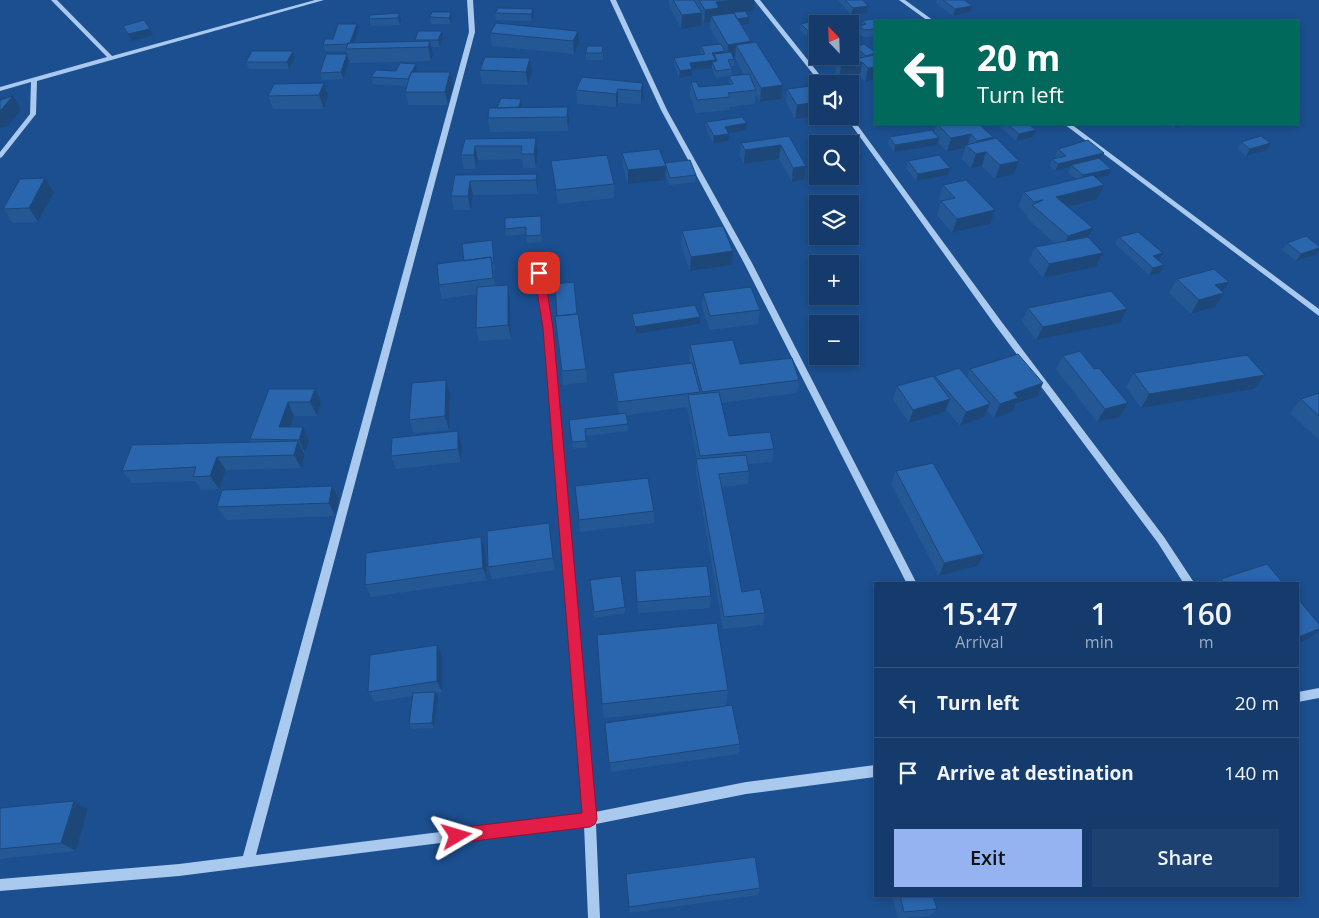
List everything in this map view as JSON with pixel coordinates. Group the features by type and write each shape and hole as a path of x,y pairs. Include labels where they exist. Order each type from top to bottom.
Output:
{"street":[{"path":"54,0 111,58"},
{"path":"0,89 321,0"},
{"path":"248,861 472,32 470,0"},
{"path":"613,0 664,110 748,263 911,582"},
{"path":"757,0 817,75"},
{"path":"902,0 930,20"},
{"path":"0,156 33,114 34,80"},
{"path":"855,125 998,323 1161,540 1189,582"},
{"path":"1068,125 1319,313"},
{"path":"539,273 548,328 590,819 594,918"},
{"path":"1299,697 1319,693"},
{"path":"0,885 179,870 590,819 746,788 874,771"}],"building":[{"path":"673,0 694,0 702,13 682,15"},
{"path":"699,0 737,0 716,2 719,8 705,10"},
{"path":"845,0 863,0 868,6 853,8"},
{"path":"943,0 965,0 972,6 955,9"},
{"path":"498,8 533,9 531,14 495,13"},
{"path":"745,11 749,17 737,19 734,13 729,13"},
{"path":"432,12 451,12 449,18 430,17"},
{"path":"399,13 398,18 369,19 370,15"},
{"path":"734,13 751,41 728,45 711,16"},
{"path":"872,19 874,21 874,29 864,30 859,26 866,24 862,21"},
{"path":"144,20 150,29 128,34 123,26"},
{"path":"809,22 809,31 808,31 801,24"},
{"path":"496,23 578,31 573,41 490,33"},
{"path":"338,24 357,24 350,43 323,45 325,39 333,39"},
{"path":"418,31 442,31 438,40 415,40"},
{"path":"430,41 428,47 346,49 348,43"},
{"path":"756,42 783,85 761,88 736,45"},
{"path":"721,44 725,51 712,53 716,60 690,63 692,69 680,71 674,58 705,54 701,46"},
{"path":"864,44 874,51 874,53 866,56 859,50 859,46"},
{"path":"587,46 603,46 602,53 586,53"},
{"path":"252,51 293,51 287,62 246,62"},
{"path":"731,52 734,59 728,60 732,69 716,71 712,62 717,61 714,54"},
{"path":"326,54 347,54 341,72 320,73"},
{"path":"874,55 874,67 868,68 862,62 859,63 859,58"},
{"path":"485,57 530,58 526,72 480,70"},
{"path":"400,63 416,64 408,79 371,77 376,70 396,71"},
{"path":"411,72 450,72 445,92 405,92"},
{"path":"749,74 756,90 728,93 730,97 697,100 691,82 697,82 699,87 733,84 729,76"},
{"path":"582,77 643,83 641,91 618,89 616,94 576,90"},
{"path":"324,83 319,95 268,96 274,84"},
{"path":"809,86 809,103 797,105 787,89"},
{"path":"13,96 0,111 0,100"},
{"path":"501,98 521,99 519,107 497,108"},
{"path":"568,107 567,117 488,118 489,108"},
{"path":"742,117 747,123 725,127 729,134 714,136 706,122"},
{"path":"938,125 980,125 993,137 977,141 971,134 951,138"},
{"path":"1008,125 1029,125 1036,130 1019,134"},
{"path":"932,130 939,138 895,145 889,137"},
{"path":"789,136 806,166 793,168 781,145 745,150 741,143"},
{"path":"1261,136 1271,143 1250,149 1241,142"},
{"path":"536,138 534,154 521,154 522,146 475,146 474,155 461,155 465,139"},
{"path":"996,138 1019,161 1000,165 986,152 976,154 966,145"},
{"path":"1088,140 1104,153 1058,164 1052,159 1066,156 1058,149"},
{"path":"659,149 666,166 628,170 622,153"},
{"path":"607,155 614,184 556,190 551,161"},
{"path":"939,155 950,168 918,174 908,161"},
{"path":"1099,158 1111,169 1083,175 1071,165"},
{"path":"690,160 696,175 670,178 665,163"},
{"path":"537,174 536,180 470,181 468,196 451,196 455,175"},
{"path":"1093,175 1104,185 1056,197 1093,228 1068,236 1032,205 1043,200 1034,202 1024,192"},
{"path":"45,178 29,208 3,209 20,179"},
{"path":"966,180 995,210 957,219 941,201 955,198 943,185"},
{"path":"541,216 541,235 526,236 526,227 505,229 505,218"},
{"path":"723,226 733,251 691,257 682,231"},
{"path":"1138,232 1163,253 1153,256 1164,265 1153,268 1119,237"},
{"path":"1306,236 1319,248 1301,254 1287,243"},
{"path":"1088,237 1103,253 1049,264 1035,247"},
{"path":"492,240 494,263 492,263 491,257 464,261 462,244"},
{"path":"491,257 493,278 439,285 437,264"},
{"path":"1214,269 1229,282 1215,285 1224,293 1199,300 1177,279"},
{"path":"574,282 577,314 557,316 555,284"},
{"path":"508,285 508,325 476,328 477,287"},
{"path":"751,287 760,310 710,316 703,293"},
{"path":"1111,291 1127,309 1043,327 1028,308"},
{"path":"695,305 700,317 635,327 632,314"},
{"path":"578,314 586,369 562,371 555,316"},
{"path":"733,340 740,364 792,358 799,380 702,392 690,345"},
{"path":"1080,351 1094,369 1099,368 1128,403 1105,409 1063,356"},
{"path":"1018,354 1043,383 1014,393 1018,398 1000,404 970,369"},
{"path":"1247,355 1265,375 1149,394 1134,373"},
{"path":"692,363 700,392 618,402 613,373"},
{"path":"959,368 990,404 966,412 935,376"},
{"path":"933,376 950,399 913,410 897,386"},
{"path":"446,380 445,416 409,420 412,383"},
{"path":"269,389 315,389 310,402 288,402 279,427 303,427 299,440 250,439"},
{"path":"719,392 729,436 770,432 774,449 700,456 688,395"},
{"path":"1319,393 1319,416 1301,399"},
{"path":"626,413 628,424 585,429 586,441 572,442 569,420"},
{"path":"458,431 458,449 391,456 392,438"},
{"path":"298,441 294,455 217,457 210,476 193,477 196,467 122,471 132,445"},
{"path":"746,455 749,471 719,474 742,592 760,589 765,613 724,617 696,459"},
{"path":"933,463 984,554 944,563 896,471"},
{"path":"648,478 654,511 579,520 575,486"},
{"path":"332,486 329,503 217,507 222,490"},
{"path":"549,523 553,558 488,567 487,531"},
{"path":"481,537 483,568 365,585 366,553"},
{"path":"1267,564 1282,582 1223,582 1221,579"},
{"path":"707,566 711,596 637,602 635,571"},
{"path":"621,576 625,607 594,612 590,580"},
{"path":"1299,600 1319,624 1319,629 1299,637"},
{"path":"717,623 728,690 602,704 597,635"},
{"path":"437,645 437,681 368,692 370,655"},
{"path":"435,692 432,723 409,724 413,693"},
{"path":"732,705 740,744 609,763 605,723"},
{"path":"74,801 61,843 0,849 0,808"},
{"path":"755,857 760,888 629,907 626,874"},
{"path":"900,897 933,897 937,909 904,912"}],"route":[{"path":"457,836 590,819 548,328 539,273"}]}
